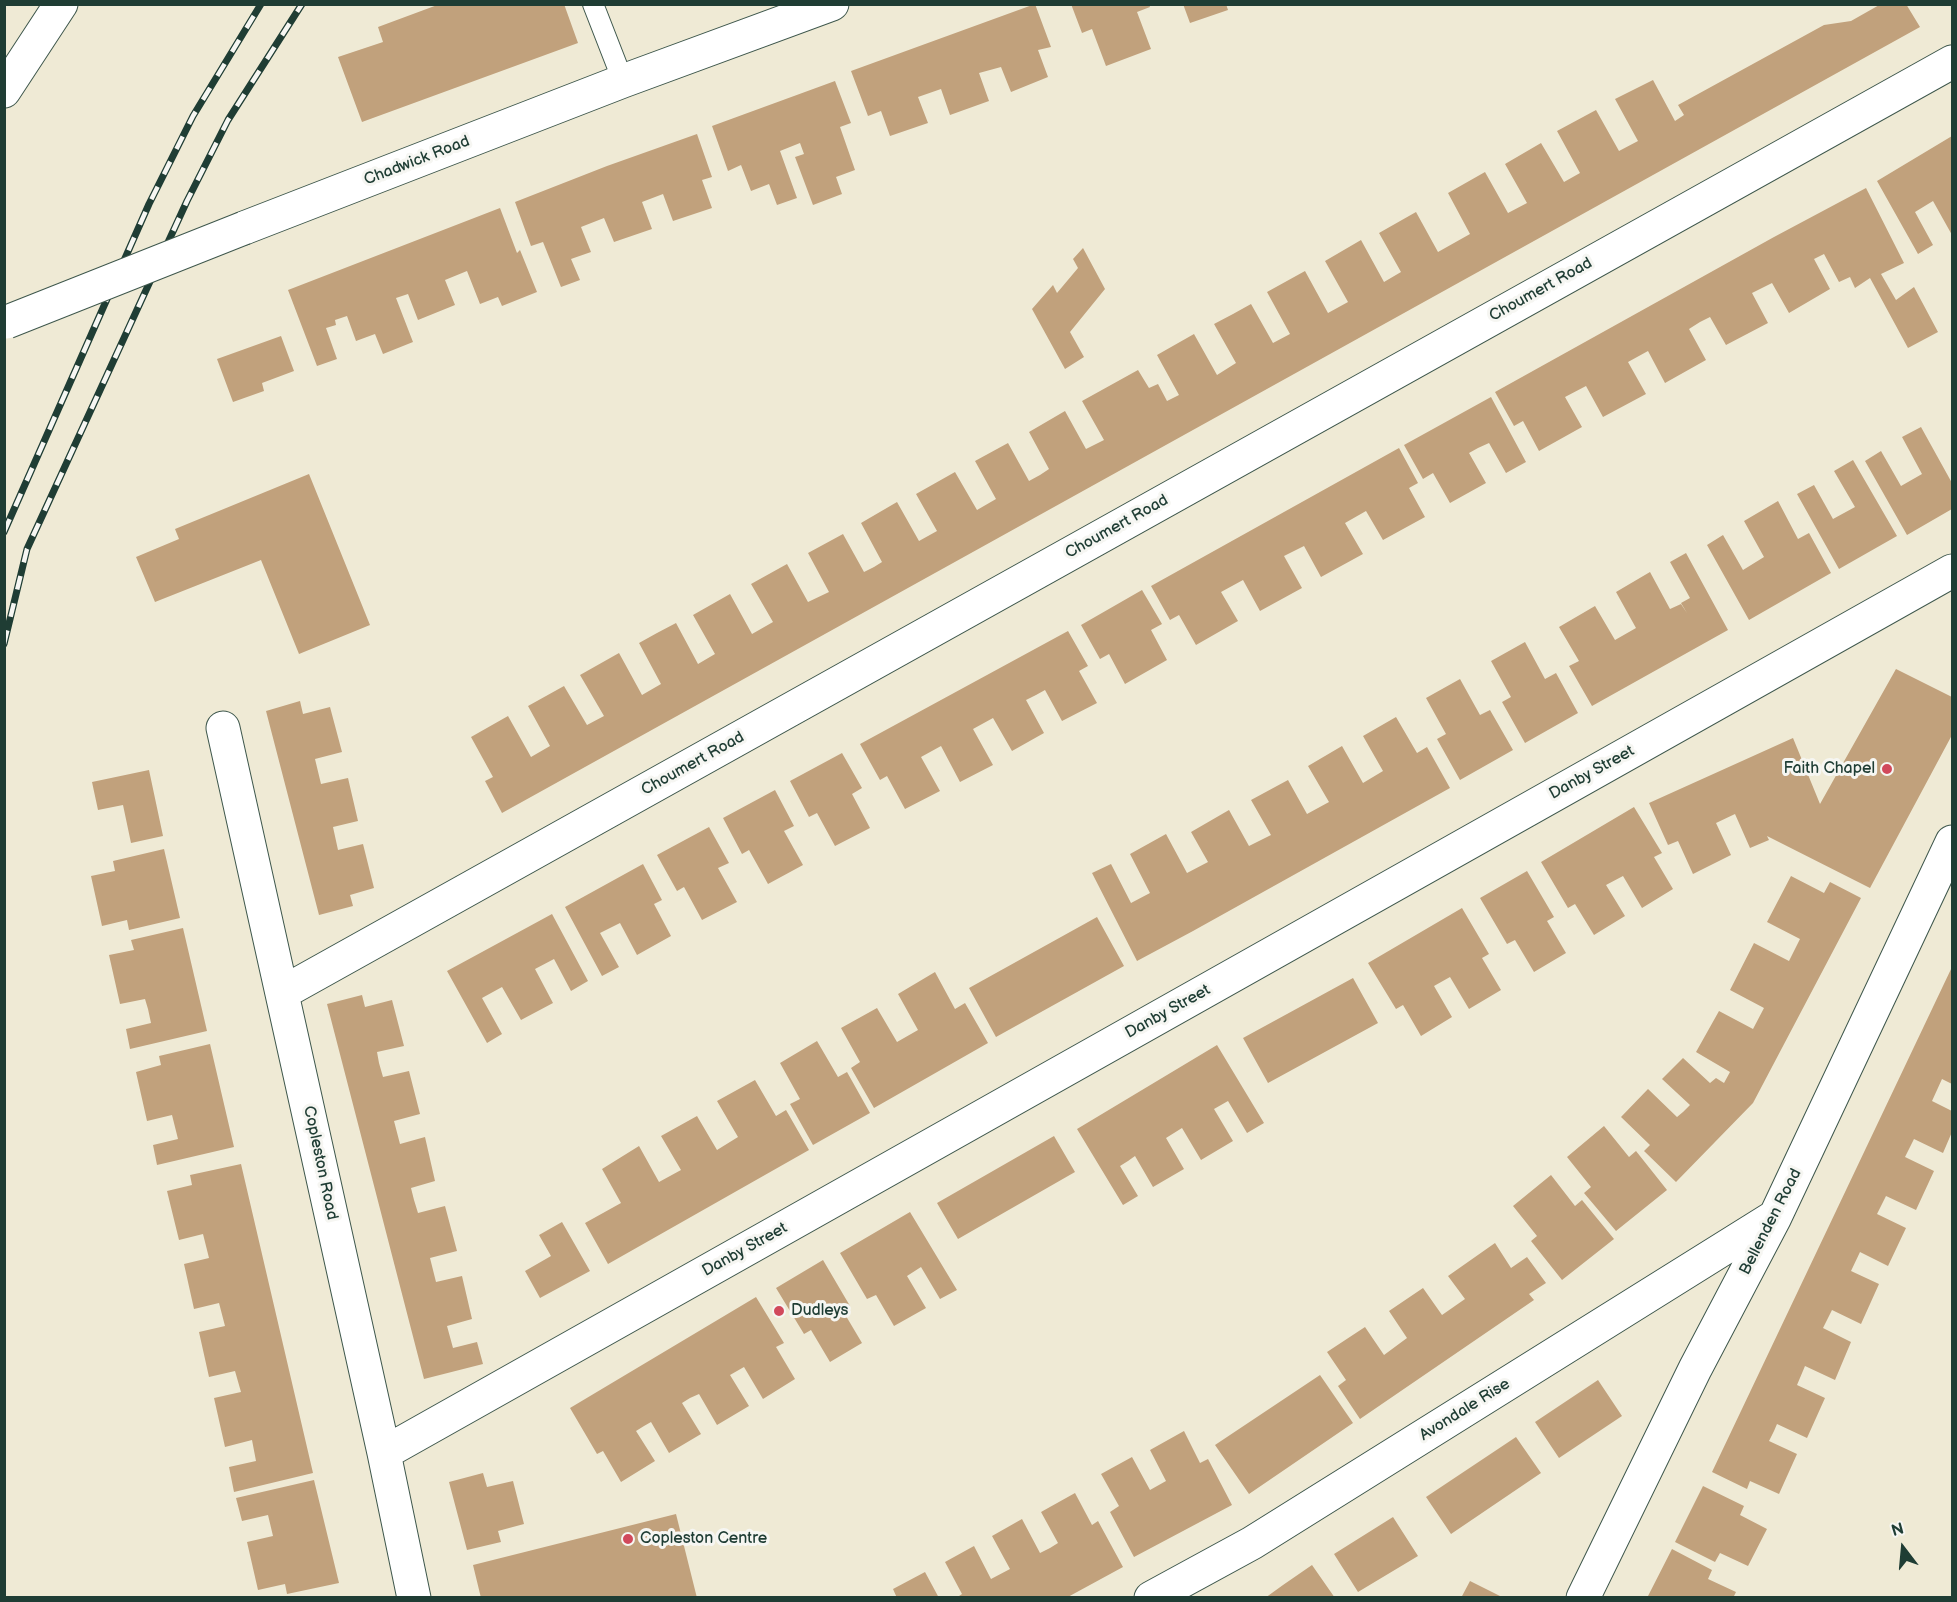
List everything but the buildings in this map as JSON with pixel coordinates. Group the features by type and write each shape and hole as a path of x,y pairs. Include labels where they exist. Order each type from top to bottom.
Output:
{"street":[{"path":"4,91 62,4"},
{"name":"Chadwick Road","path":"6,323 623,81 832,4"},
{"name":"Choumert Road","path":"282,993 1953,62"},
{"name":"Danby Street","path":"384,1453 1953,571"},
{"name":"Copleston Road","path":"223,728 414,1598"},
{"name":"Bellenden Road","path":"1583,1598 1695,1369 1774,1217 1953,843"},
{"name":"Avondale Rise","path":"1151,1598 1252,1544 1774,1217"}],"lane":[{"path":"593,4 623,81"}],"railway":[{"path":"4,532 149,204 193,116 261,4"},
{"path":"4,644 27,549 187,201 228,120 302,4"}],"place":[{"name":"Faith Chapel","path":"1887,769"},
{"name":"Dudleys","path":"779,1311"},
{"name":"Copleston Centre","path":"628,1539"}]}
